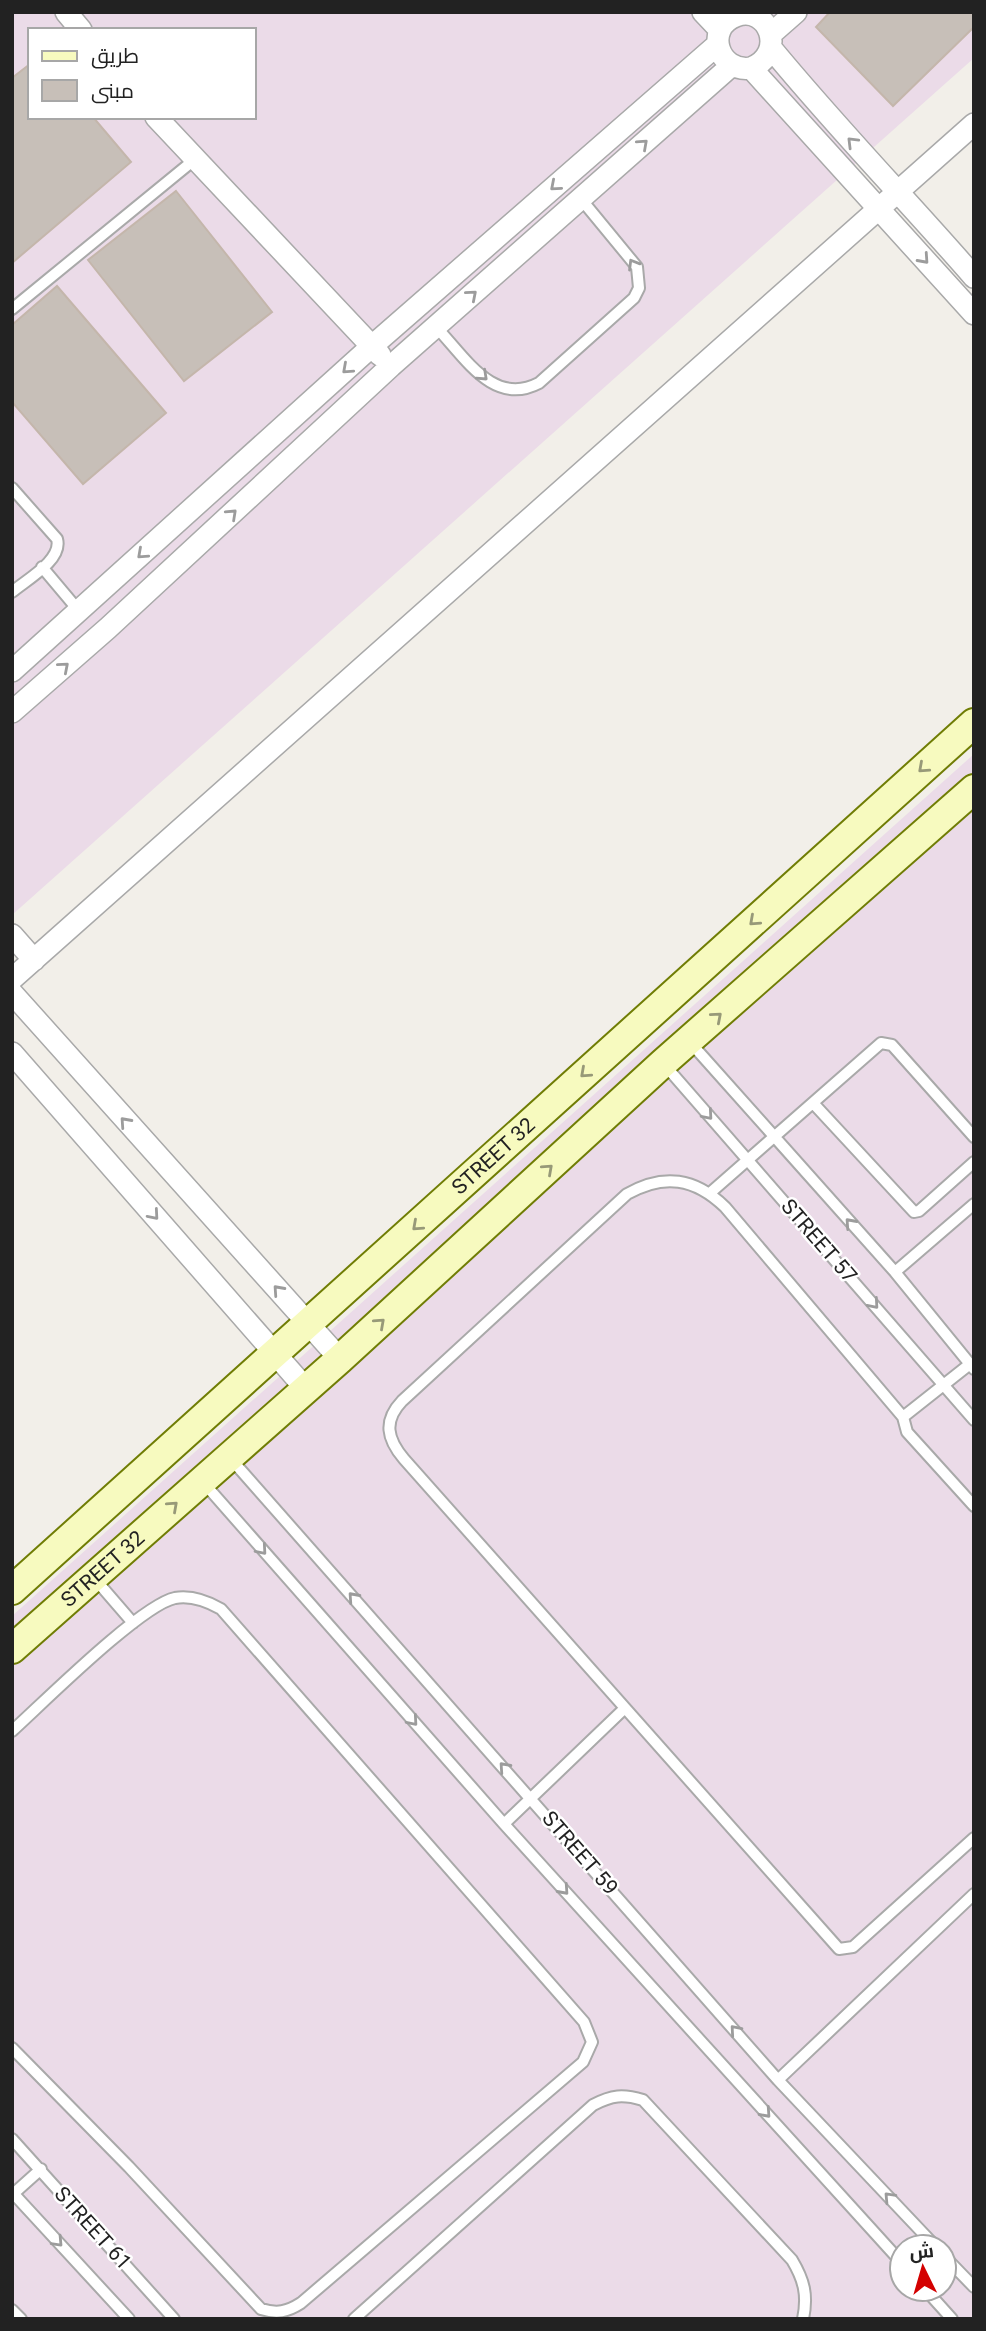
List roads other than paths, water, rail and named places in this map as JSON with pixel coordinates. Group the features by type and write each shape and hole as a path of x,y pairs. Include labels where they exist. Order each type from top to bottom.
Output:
{"main road":[{"name":"STREET 32","path":"12,1590 974,723"},
{"name":"STREET 32","path":"12,1649 340,1359 663,1063 974,789"},
{"path":"659,1007 689,1041"},
{"path":"633,1030 663,1063"}],"street":[{"path":"66,12 79,28"},
{"path":"703,12 737,22 765,24 771,41 837,127 900,191 974,277"},
{"path":"17,700 581,199 741,67 760,65 771,41 796,12"},
{"path":"737,22 719,53 741,67 878,209 974,314"},
{"path":"12,671 737,22"},
{"path":"158,119 391,366"},
{"path":"12,979 974,124"},
{"path":"12,935 34,960"},
{"path":"12,993 340,1359"},
{"path":"12,1053 306,1388"}],"lane":[{"path":"12,309 194,160"},
{"path":"436,327 496,387 518,391 539,383 634,298 639,288 637,267 581,199"},
{"path":"12,488 59,543 57,552 12,592"},
{"path":"42,567 79,611"},
{"name":"STREET 57","path":"689,1041 895,1272 972,1366"},
{"path":"710,1193 878,1044 887,1042 974,1137"},
{"name":"STREET 57","path":"663,1063 974,1420"},
{"path":"813,1102 912,1212 919,1211 974,1162"},
{"path":"974,1506 907,1432 903,1417 710,1193 678,1180 660,1180 627,1194 402,1401 393,1411 388,1423 389,1436 404,1459 843,1950 853,1947 974,1838"},
{"path":"895,1272 974,1204"},
{"path":"903,1417 944,1383 972,1366"},
{"name":"STREET 59","path":"228,1456 532,1797 778,2080 923,2233"},
{"name":"STREET 59","path":"201,1480 504,1824 888,2248"},
{"path":"93,1577 133,1623"},
{"path":"12,1731 133,1623 160,1603 176,1598 207,1601 233,1620 584,2022 592,2042 583,2062 301,2303 289,2311 275,2313 261,2309 129,2167 12,2048"},
{"path":"504,1824 625,1708"},
{"path":"778,2080 974,1894"},
{"path":"354,2319 593,2105 609,2097 626,2095 643,2100 792,2260 803,2278 807,2300 803,2319"},
{"name":"STREET 61","path":"12,2138 174,2319"},
{"path":"13,2194 41,2169"},
{"name":"STREET 61","path":"13,2194 129,2319"},
{"path":"958,2270 974,2287"},
{"path":"938,2303 952,2319"},
{"path":"12,2309 21,2319"}]}
